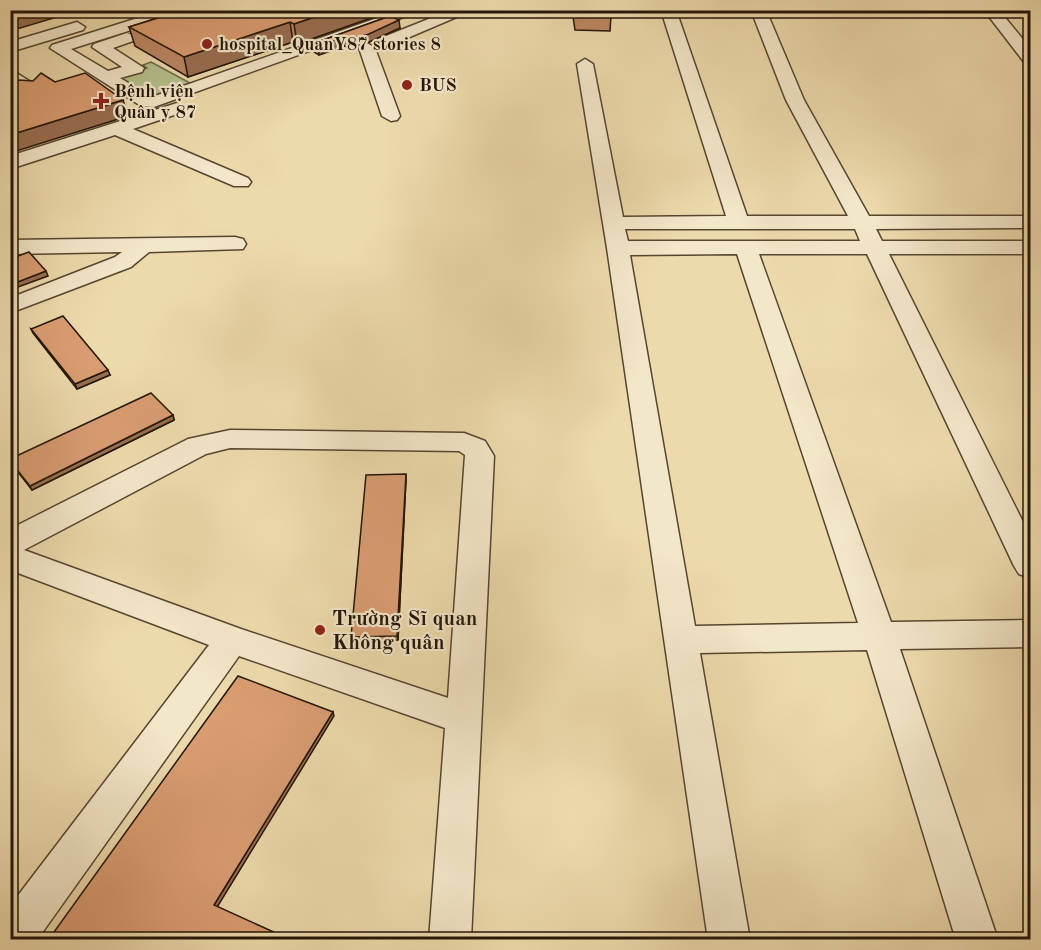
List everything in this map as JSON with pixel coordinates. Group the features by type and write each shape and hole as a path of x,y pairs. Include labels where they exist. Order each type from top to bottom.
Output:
{"street":[{"path":"345,55 466,10"},
{"path":"668,10 879,636 977,939"},
{"path":"758,10 795,100 862,222 1030,566"},
{"path":"991,10 1030,58"},
{"path":"10,47 133,11"},
{"path":"65,52 123,34 175,12"},
{"path":"41,38 147,102 162,100 404,12"},
{"path":"65,52 100,47 123,34"},
{"path":"100,47 136,68 107,77"},
{"path":"367,48 391,116"},
{"path":"585,64 729,939"},
{"path":"10,163 312,65"},
{"path":"10,74 33,91"},
{"path":"115,128 241,182"},
{"path":"615,236 742,235 862,222 1030,222"},
{"path":"742,235 874,248 1030,247"},
{"path":"10,247 235,244"},
{"path":"10,306 123,262 143,246"},
{"path":"10,543 198,446 213,441 230,438 464,442 475,448 480,456 450,939"},
{"path":"10,557 232,640 464,719"},
{"path":"680,640 1030,633"},
{"path":"11,939 232,640"}],"green space":[{"path":"151,62 192,84 151,99 118,78 147,68 143,65"}],"building":[{"path":"10,10 41,10 10,19"},
{"path":"167,10 335,10 294,24 290,22 184,57 129,27 158,18 153,15"},
{"path":"575,10 610,10 611,16 576,16"},
{"path":"390,16 399,20 369,34 349,40 343,37 318,46 312,44"},
{"path":"41,73 55,82 85,73 123,100 10,135 10,83 19,80 33,81"},
{"path":"29,252 46,271 10,285 10,259"},
{"path":"63,316 108,370 75,384 31,329"},
{"path":"151,393 173,415 30,486 10,461 10,459"},
{"path":"406,474 397,636 351,637 366,475"},
{"path":"238,676 333,712 214,905 289,939 49,939"}],"place":[{"name":"hospital_QuanY87 stories 8","path":"207,44"},
{"name":"BUS","path":"407,85"},
{"name":"Bệnh viện Quân y 87","path":"101,101"},
{"name":"Trường Sĩ quan Không quân","path":"320,630"}]}
